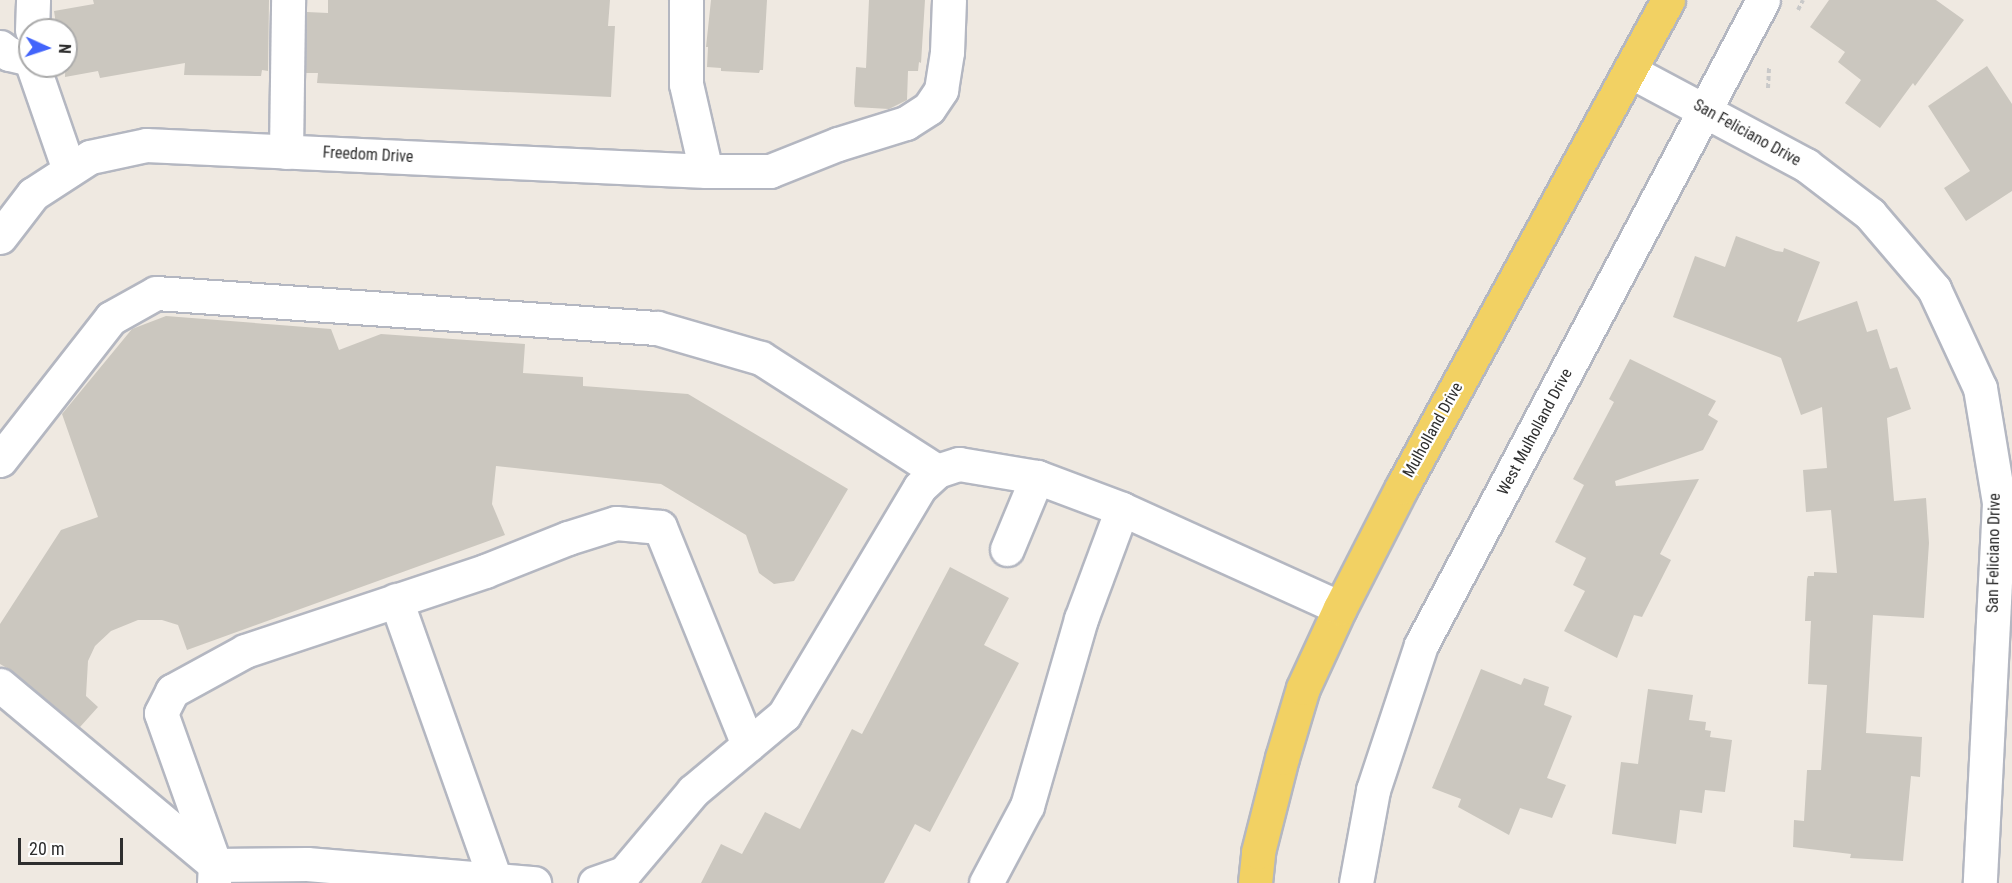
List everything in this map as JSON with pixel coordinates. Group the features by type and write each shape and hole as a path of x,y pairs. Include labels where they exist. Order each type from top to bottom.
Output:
{"main road":[{"name":"Mulholland Drive","path":"1255,883 1258,852 1300,698 1340,608 1402,487 1668,0"}],"street":[{"path":"32,18 33,0"},
{"path":"286,152 288,0"},
{"path":"686,0 686,84 706,171"},
{"name":"Freedom Drive","path":"0,237 33,194 69,170 90,157 146,145 706,171 770,171 838,144 906,123 929,108 941,90 947,52 949,0"},
{"name":"West Mulholland Drive","path":"1356,883 1373,790 1421,645 1763,0"},
{"path":"0,47 9,54 18,57"},
{"name":"San Feliciano Drive","path":"1630,71 1806,165 1870,214 1934,288 1980,388 1999,503 1980,883"},
{"path":"37,78 69,170"},
{"path":"0,460 111,318 156,293 657,327 761,358 937,471"},
{"path":"595,883 624,873 693,791 784,714 920,487 937,471 959,464 1037,477 1122,509 1340,608"},
{"path":"1007,549 1037,477"},
{"path":"986,883 1027,806 1080,619 1122,509"},
{"path":"214,874 161,713 172,691 245,651 616,523 660,526 748,745"},
{"path":"396,600 496,881"},
{"path":"0,685 214,874 307,864 534,883"}],"building":[{"path":"93,0 269,0 268,71 262,70 261,76 184,75 185,63 100,78 98,71 78,75 78,18 55,18 54,11 94,4"},
{"path":"328,0 610,0 608,26 615,26 611,97 317,83 318,73 306,73 307,12 328,13"},
{"path":"711,0 767,0 763,70 759,73 721,71 721,68 707,67 708,47 706,47"},
{"path":"869,0 925,0 921,63 919,62 918,71 908,71 907,100 889,109 855,107 854,103 856,67 866,68"},
{"path":"1829,0 1936,0 1964,20 1915,86 1913,83 1880,128 1845,103 1861,80 1838,62 1845,52 1810,27"},
{"path":"1987,66 2012,104 2012,191 1966,221 1944,188 1970,171 1928,106"},
{"path":"1736,236 1776,251 1783,252 1784,248 1820,262 1797,322 1857,301 1867,332 1877,329 1890,369 1897,367 1911,409 1887,418 1894,501 1926,498 1929,543 1924,618 1873,615 1866,733 1922,737 1920,777 1911,776 1903,861 1850,858 1851,854 1793,847 1794,820 1804,821 1807,770 1821,770 1827,685 1808,684 1811,621 1805,621 1807,579 1808,576 1814,576 1814,572 1837,573 1831,510 1806,512 1803,470 1827,468 1822,407 1801,415 1781,358 1673,317 1695,256 1725,267"},
{"path":"166,316 331,329 339,350 381,334 525,344 523,373 583,377 583,386 688,394 848,489 794,581 774,584 759,573 746,535 661,484 496,466 492,504 505,535 187,650 178,625 162,620 138,620 111,631 95,646 88,661 86,696 98,707 80,727 12,671 0,664 0,624 61,530 98,517 62,414 132,329"},
{"path":"1630,359 1716,401 1708,415 1718,421 1703,450 1615,481 1616,486 1699,479 1660,554 1671,560 1642,617 1634,615 1617,658 1564,631 1585,591 1573,585 1586,558 1555,542 1584,485 1573,479 1614,402 1609,399"},
{"path":"950,567 1009,598 984,645 1019,663 930,832 915,824 884,883 701,883 721,844 742,854 765,812 800,829 852,729 862,734"},
{"path":"1481,669 1521,685 1524,678 1549,687 1544,705 1572,716 1547,778 1566,785 1552,818 1520,808 1509,835 1458,807 1461,799 1432,788"},
{"path":"1648,689 1693,695 1689,720 1706,722 1705,730 1711,731 1710,737 1732,740 1725,792 1705,790 1702,813 1680,810 1676,844 1612,834 1621,762 1638,764"}]}
